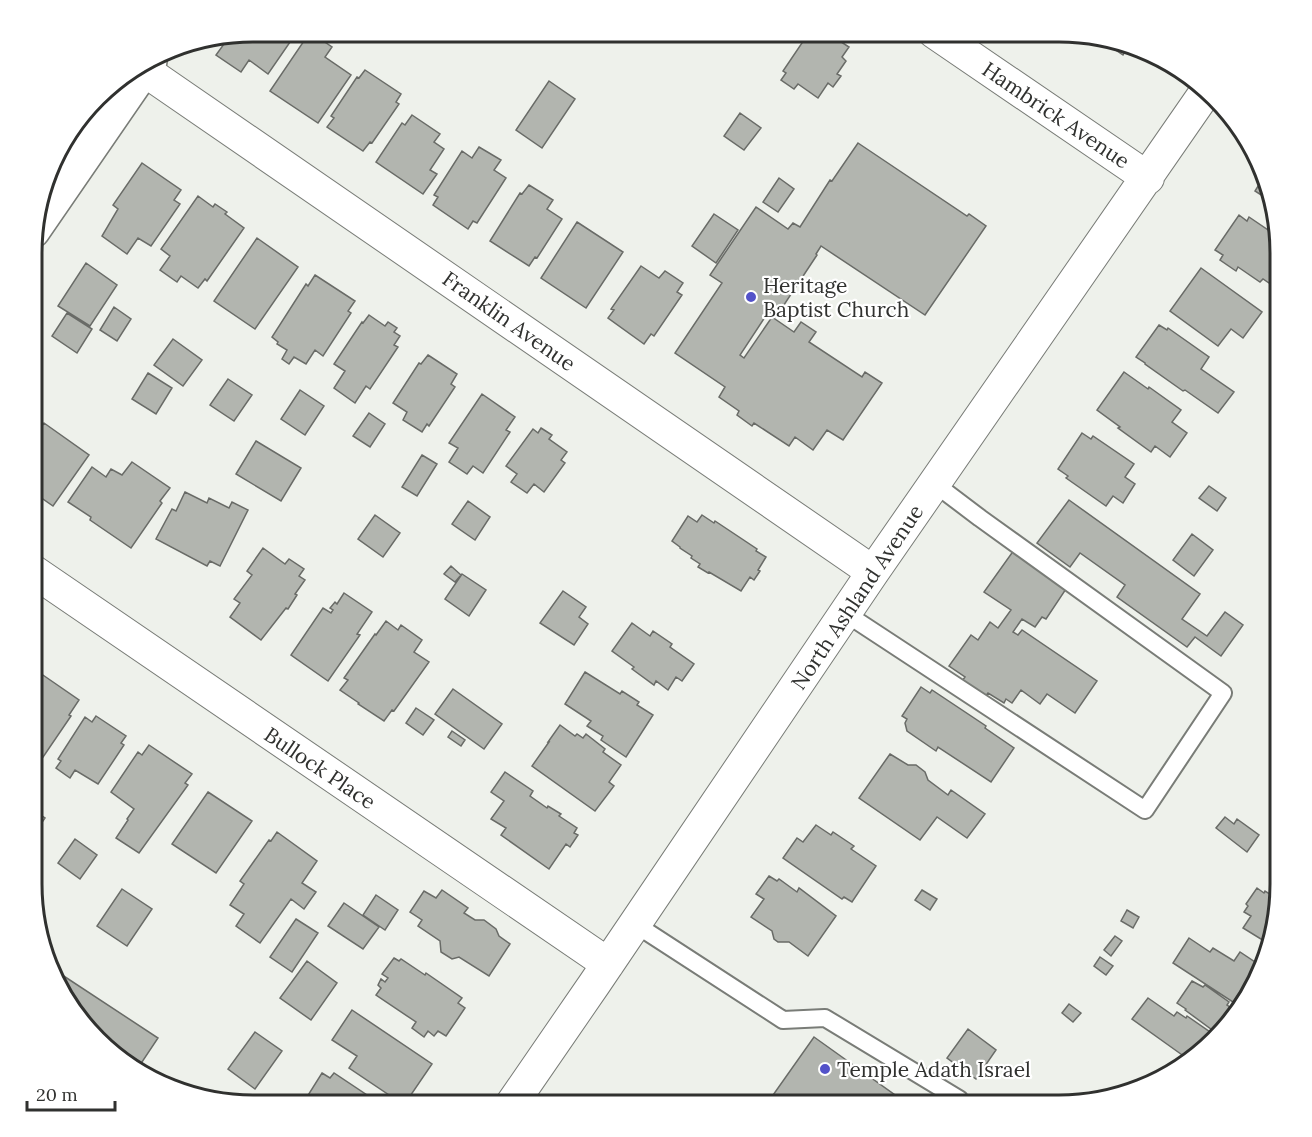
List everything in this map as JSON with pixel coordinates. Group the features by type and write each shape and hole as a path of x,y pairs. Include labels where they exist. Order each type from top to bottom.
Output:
{"street":[{"name":"Hambrick Avenue","path":"949,42 1148,178"},
{"name":"Franklin Avenue","path":"150,68 873,572"},
{"path":"48,204 90,127 138,76"},
{"name":"North Ashland Avenue","path":"518,1095 873,572 1202,98"},
{"name":"Bullock Place","path":"42,577 608,964"}],"lane":[{"path":"845,613 1145,810 1223,693 935,484"},
{"path":"635,924 783,1020 825,1018 952,1095"}],"building":[{"path":"290,42 268,74 249,60 241,72 216,55 224,44"},
{"path":"303,42 325,42 332,47 325,57 351,75 318,123 270,91"},
{"path":"803,42 841,42 849,47 842,57 846,61 837,74 841,76 833,87 828,83 818,98 798,84 794,89 781,80 786,73 783,71"},
{"path":"365,70 401,94 396,102 399,104 372,143 370,142 363,151 327,127 334,118 331,116 357,77 359,78"},
{"path":"549,81 575,99 542,148 516,130"},
{"path":"740,113 761,128 744,150 724,136"},
{"path":"412,115 440,134 434,142 444,149 430,170 437,174 423,194 376,162 402,123 405,125"},
{"name":"Heritage Baptist Church","path":"858,143 967,216 969,214 986,226 925,315 821,246 776,317 769,311 740,355 744,358 772,317 794,332 801,322 816,332 809,342 862,377 865,372 882,383 843,440 827,430 813,450 795,437 789,446 754,423 752,426 737,415 739,411 719,397 725,387 675,353 722,283 710,275 756,207 788,229 793,223 800,227 830,180 832,181"},
{"path":"479,147 501,160 494,170 506,178 477,223 473,221 468,229 433,205 438,197 434,195 462,151 472,158"},
{"path":"142,163 181,190 174,200 180,204 151,246 138,238 127,254 102,236 118,209 113,205"},
{"path":"779,178 794,189 778,212 763,202"},
{"path":"529,185 553,200 547,209 562,219 537,258 535,257 529,266 490,241 520,193 522,194"},
{"path":"1259,185 1262,196 1255,191"},
{"path":"198,196 213,207 215,204 227,212 225,214 244,228 207,281 205,279 198,288 181,276 177,282 160,270 170,256 161,249"},
{"path":"714,214 738,230 716,263 692,246"},
{"path":"1239,215 1247,221 1249,217 1269,230 1270,281 1263,279 1260,282 1238,267 1236,271 1220,260 1223,255 1215,250"},
{"path":"577,222 623,252 586,308 541,278"},
{"path":"257,238 298,267 255,329 214,301"},
{"path":"86,263 117,285 90,326 58,306"},
{"path":"641,266 659,278 665,271 683,283 677,292 682,295 654,336 651,334 644,344 608,318 614,310 611,309"},
{"path":"1201,268 1262,312 1243,338 1231,329 1218,346 1170,311"},
{"path":"315,275 355,301 348,311 351,313 323,356 315,350 306,364 294,357 289,364 282,359 287,350 277,344 278,342 272,337 306,284 308,286"},
{"path":"114,307 131,319 117,341 100,330"},
{"path":"67,313 92,329 77,353 52,336"},
{"path":"369,315 385,326 388,322 397,328 394,332 400,336 394,345 398,347 370,389 366,386 355,403 334,388 345,371 334,364"},
{"path":"1159,325 1167,330 1168,328 1209,357 1201,369 1234,392 1218,413 1136,357"},
{"path":"173,339 202,360 183,386 154,365"},
{"path":"428,355 457,374 451,384 455,387 429,426 427,424 422,432 403,420 407,412 393,403 419,363 421,364"},
{"path":"1124,372 1181,410 1172,422 1187,433 1170,457 1155,446 1151,452 1097,410"},
{"path":"148,373 172,388 156,414 132,399"},
{"path":"228,379 252,395 234,421 210,405"},
{"path":"300,390 324,406 305,435 281,419"},
{"path":"482,394 515,417 506,430 510,432 483,473 473,466 467,474 449,462 458,448 449,443"},
{"path":"369,413 385,424 370,447 353,436"},
{"path":"44,423 89,455 53,506 42,498 42,426"},
{"path":"541,428 552,435 549,439 567,452 561,460 565,463 544,492 534,484 527,493 511,482 517,474 506,466 533,429 538,433"},
{"path":"1082,433 1091,439 1093,436 1134,464 1125,477 1135,484 1123,503 1113,496 1106,506 1066,478 1068,476 1058,469"},
{"path":"256,441 301,468 281,501 236,474"},
{"path":"422,455 437,464 417,496 402,487"},
{"path":"132,462 170,488 131,548 68,502 92,467 106,477 111,469 122,475"},
{"path":"1209,486 1226,498 1217,511 1199,498"},
{"path":"185,492 207,503 209,498 229,508 232,502 248,510 220,566 210,561 207,566 156,539 172,509 176,511"},
{"path":"1069,500 1200,594 1182,619 1207,636 1225,612 1243,625 1221,656 1195,637 1187,647 1117,597 1125,585 1080,553 1070,567 1037,543"},
{"path":"468,501 490,517 475,540 452,524"},
{"path":"375,515 400,533 383,557 358,539"},
{"path":"702,515 714,523 715,521 766,557 754,580 750,577 741,591 698,567 700,564 691,558 692,556 672,541 688,516 697,522"},
{"path":"1192,534 1213,550 1194,576 1173,560"},
{"path":"263,548 285,564 289,559 304,569 299,576 305,580 288,609 286,608 261,640 230,617 240,603 234,599 252,575 247,571"},
{"path":"1014,550 1066,589 1046,619 1042,617 1035,627 1022,619 1013,632 1018,635 1022,630 1097,681 1075,713 1047,694 1040,704 1021,690 1012,703 1006,699 1004,703 988,693 985,697 962,681 965,677 949,666 971,635 978,640 990,622 998,628 1011,610 984,592"},
{"path":"451,566 461,575 455,582 444,574"},
{"path":"462,574 486,590 469,616 445,599"},
{"path":"563,591 586,607 579,617 588,624 574,645 540,623"},
{"path":"344,593 372,612 357,634 360,635 328,681 291,655 323,608 331,613 333,610 330,608 335,602 337,604"},
{"path":"386,621 398,630 401,625 422,640 414,652 429,662 394,711 392,710 384,721 340,690 348,680 344,678"},
{"path":"632,623 650,636 653,631 672,644 670,647 694,664 682,681 676,677 668,690 656,681 654,685 612,651"},
{"path":"585,672 620,694 622,691 639,702 637,705 653,715 626,757 601,740 603,736 587,726 591,721 565,704"},
{"path":"42,674 79,700 69,715 71,716 42,759"},
{"path":"921,687 930,693 932,690 1014,748 991,782 938,747 936,751 907,731 905,723 907,719 902,716"},
{"path":"453,689 502,724 484,749 435,714"},
{"path":"416,708 434,720 423,735 406,723"},
{"path":"96,716 126,736 121,743 124,745 98,784 75,770 70,778 56,768 61,761 58,759 85,717 92,722"},
{"path":"560,725 575,736 577,734 583,738 586,734 605,749 603,752 621,765 609,782 614,786 595,811 532,766"},
{"path":"452,731 465,740 461,746 448,737"},
{"path":"149,745 192,774 185,783 188,785 139,853 116,838 134,809 111,792 138,752 142,755"},
{"path":"890,754 908,765 916,765 925,772 928,780 948,795 951,790 985,814 967,838 937,817 920,840 859,798"},
{"path":"505,772 533,791 530,796 547,808 548,806 561,814 559,816 577,828 574,833 578,835 570,847 566,844 549,869 501,835 506,828 491,819 504,801 491,792"},
{"path":"208,792 252,821 216,873 172,844"},
{"path":"1225,817 1234,824 1237,819 1259,835 1247,852 1216,828"},
{"path":"816,825 831,835 833,832 854,846 851,849 876,866 852,902 844,897 842,899 783,858 797,838 803,842"},
{"path":"277,832 317,861 302,883 316,892 304,909 291,899 260,943 236,926 244,914 230,905 244,884 240,881"},
{"path":"75,839 97,855 80,879 58,863"},
{"path":"769,876 777,881 779,879 797,892 799,888 836,916 808,956 789,942 778,942 774,939 772,931 751,917 764,899 756,894"},
{"path":"1257,888 1270,894 1263,940 1243,928 1251,916 1244,912 1248,906 1246,904"},
{"path":"122,889 152,909 127,946 97,926"},
{"path":"442,890 468,908 464,913 475,920 484,920 510,944 489,976 459,957 452,959 441,952 440,941 418,926 422,920 410,912 424,891 436,898"},
{"path":"922,890 937,899 930,910 915,900"},
{"path":"376,895 398,910 385,930 363,915"},
{"path":"344,903 379,927 363,949 328,926"},
{"path":"1127,910 1139,917 1133,928 1121,921"},
{"path":"296,919 318,933 292,972 270,957"},
{"path":"1115,936 1122,941 1111,956 1104,950"},
{"path":"1189,938 1210,952 1213,948 1234,961 1240,952 1255,962 1234,1003 1173,963"},
{"path":"1100,957 1113,966 1106,975 1094,966"},
{"path":"394,958 399,961 401,959 425,975 426,973 462,998 458,1003 465,1008 446,1036 438,1031 434,1036 428,1031 424,1037 412,1028 416,1022 376,995 381,988 378,985 381,979 385,982 388,978 382,974"},
{"path":"307,961 337,983 311,1020 280,998"},
{"path":"63,975 158,1038 141,1063 136,1060 94,1023 77,1001"},
{"path":"63,975 158,1038 141,1063 136,1060 94,1023 77,1001"},
{"path":"1192,981 1203,987 1205,985 1229,1002 1227,1005 1230,1007 1212,1029 1177,1003"},
{"path":"1148,998 1174,1016 1177,1012 1186,1018 1187,1016 1209,1032 1182,1055 1132,1019"},
{"path":"1069,1004 1081,1013 1073,1022 1062,1013"},
{"path":"352,1010 432,1064 411,1095 389,1095 349,1068 357,1056 332,1040"},
{"path":"968,1029 996,1050 976,1079 947,1058"},
{"path":"255,1032 282,1051 255,1089 228,1069"},
{"name":"Temple Adath Israel","path":"814,1037 895,1095 773,1095"},
{"path":"322,1073 330,1078 334,1073 367,1095 308,1095"}],"place":[{"name":"Heritage Baptist Church","path":"751,297"},
{"name":"Temple Adath Israel","path":"825,1069"}]}
